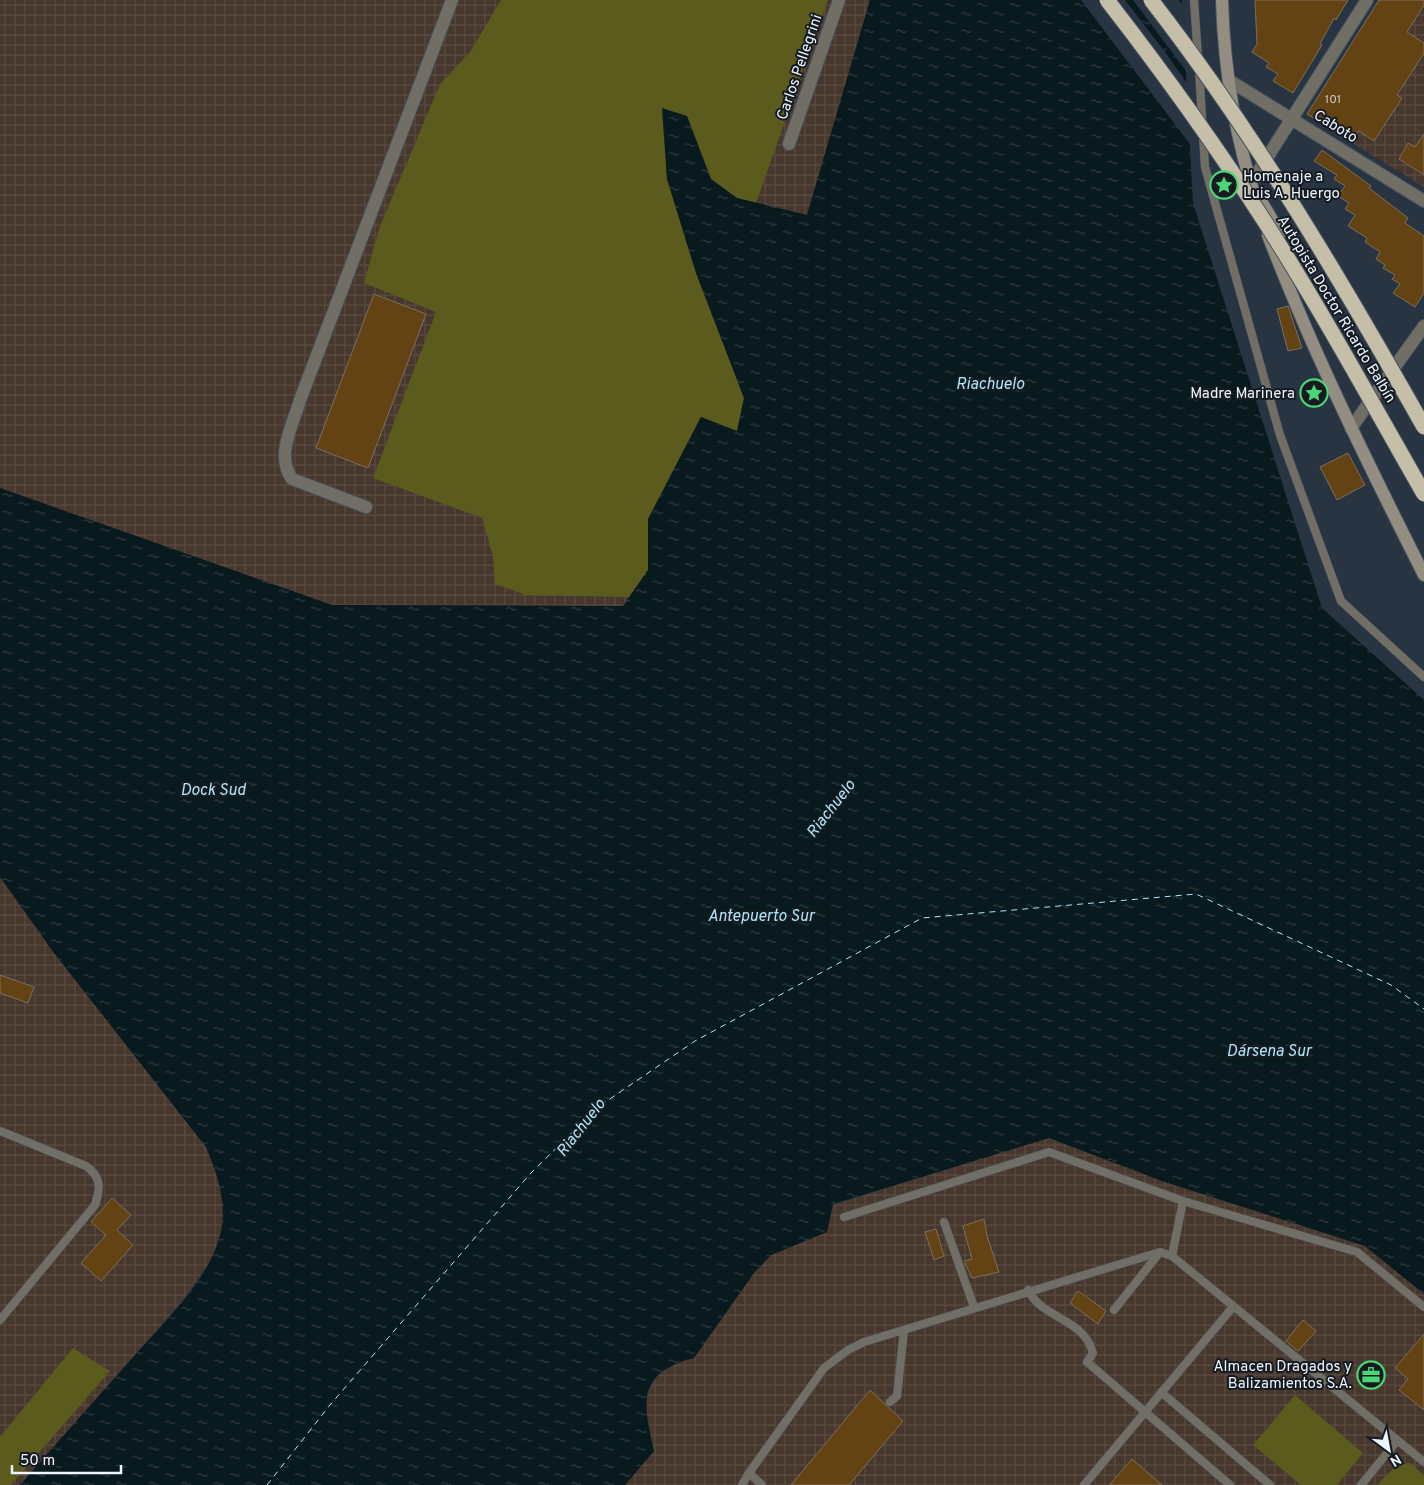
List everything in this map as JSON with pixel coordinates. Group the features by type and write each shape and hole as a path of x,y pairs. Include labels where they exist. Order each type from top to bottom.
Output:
{"highway":[{"name":"Autopista Doctor Ricardo Balbín","path":"1107,0 1207,135 1266,223 1335,338 1424,494"},
{"name":"Autopista Doctor Ricardo Balbín","path":"1151,0 1222,96 1302,216 1424,428"}],"main road":[{"path":"1222,0 1223,38 1251,183 1286,282 1351,428 1424,575"},
{"path":"1251,183 1375,395 1424,483"}],"street":[{"path":"366,506 292,479 284,465 285,449 300,400 452,0"},
{"name":"Carlos Pellegrini","path":"789,144 839,0"},
{"path":"1251,183 1367,0"},
{"name":"Caboto","path":"1230,81 1424,200"},
{"path":"1351,428 1424,326"}],"lane":[{"path":"1194,0 1205,167 1280,435 1341,602 1424,677"},
{"path":"0,1131 86,1166 95,1172 100,1191 95,1205 0,1320"},
{"path":"844,1217 1048,1152 1183,1201 1357,1252 1424,1307"},
{"path":"1172,1256 1183,1201"},
{"path":"944,1222 974,1308"},
{"path":"1114,1310 1160,1252"},
{"path":"742,1485 824,1368 848,1350 864,1342 1028,1290 1160,1252 1172,1256 1424,1462"},
{"path":"1028,1290 1034,1303 1078,1328 1088,1340 1094,1354 1087,1362 1230,1485"},
{"path":"1084,1485 1233,1307"},
{"path":"890,1402 897,1396 904,1330"},
{"path":"1161,1392 1270,1485"},
{"path":"1361,1485 1398,1441"},
{"path":"750,1473 762,1485"}],"shaded area":[{"path":"0,0 870,0 807,215 737,198 648,570 623,606 332,605 0,488"},
{"path":"501,0 828,0 756,203 737,198 711,179 687,116 662,109 667,179 696,273 744,398 737,431 701,417 648,519 648,570 629,597 526,595 495,584 493,556 482,518 373,478 436,312 364,283 379,229 440,84 470,52"},
{"path":"1381,0 1424,0 1424,187 1307,115"},
{"path":"0,877 54,953 206,1147 218,1177 224,1209 221,1231 213,1257 183,1300 20,1485 0,1485"},
{"path":"1049,1138 1162,1181 1365,1246 1424,1294 1424,1485 625,1485 654,1451 645,1413 645,1394 661,1372 675,1363 694,1358 754,1273 771,1255 827,1232 833,1205"},
{"path":"73,1348 110,1371 11,1485 0,1485 0,1437"},
{"path":"1295,1395 1363,1453 1337,1485 1301,1485 1253,1445"},
{"path":"1410,1463 1424,1475 1424,1485 1377,1485 1398,1464"}],"water":[{"path":"870,0 1182,0 1193,203 1322,608 1424,700 1424,1294 1365,1246 1162,1181 1049,1138 833,1204 827,1232 771,1255 754,1273 694,1358 675,1364 662,1372 653,1381 648,1392 647,1418 654,1451 625,1485 20,1485 169,1318 196,1285 215,1249 221,1231 223,1209 220,1188 206,1147 54,953 0,877 0,488 332,605 623,606 648,570 648,519 701,417 737,431 744,398 696,273 667,179 662,108 687,116 711,179 737,198 807,215"}],"pier":[{"path":"1081,0 1125,0 1165,52 1189,86 1193,148"},
{"path":"1133,0 1179,0 1185,8 1189,75"}],"building":[{"path":"1255,0 1348,0 1336,20 1334,18 1320,44 1322,45 1293,93 1273,81 1278,74 1266,67 1269,63 1252,52 1257,44"},
{"path":"1379,0 1424,0 1424,5 1407,32 1424,43 1424,53 1397,95 1402,98 1374,141 1359,131 1356,135 1344,128 1340,135 1307,114"},
{"path":"1424,134 1424,175 1399,159 1408,143 1415,147"},
{"path":"1322,150 1371,186 1369,188 1408,218 1405,223 1424,236 1424,293 1415,307 1393,293 1400,284 1392,279 1395,275 1383,268 1385,265 1376,259 1380,252 1365,242 1367,238 1348,226 1355,215 1345,209 1349,203 1338,196 1345,186 1334,179 1337,175 1314,161"},
{"path":"374,294 426,314 368,468 316,448"},
{"path":"1288,306 1302,348 1288,351 1277,309"},
{"path":"1348,453 1365,485 1337,500 1320,467"},
{"path":"0,975 34,987 28,1003 0,993"},
{"path":"112,1198 131,1215 117,1230 133,1245 101,1281 81,1263 106,1235 91,1222"},
{"path":"984,1219 987,1236 999,1272 972,1278 964,1261 972,1259 963,1226"},
{"path":"936,1229 944,1256 934,1260 925,1232"},
{"path":"1078,1291 1106,1311 1098,1324 1070,1303"},
{"path":"1303,1320 1316,1331 1298,1351 1286,1341"},
{"path":"1424,1334 1424,1410 1399,1390 1408,1379 1395,1368"},
{"path":"870,1390 903,1421 849,1485 791,1485"},
{"path":"1132,1459 1162,1485 1109,1485"}],"ferry route":[{"path":"267,1485 330,1405 530,1174 598,1107 695,1041 922,918 1196,894 1391,985 1424,1009"}],"place":[{"name":"Homenaje a Luis A. Huergo","path":"1224,185"},
{"name":"Madre Marinera","path":"1314,393"},
{"name":"Almacen Dragados y Balizamientos S.A.","path":"1371,1375"}],"water label":[{"name":"Riachuelo","path":"990,383"},
{"name":"Dock Sud","path":"213,789"},
{"name":"Riachuelo","path":"830,808"},
{"name":"Antepuerto Sur","path":"761,915"},
{"name":"Dársena Sur","path":"1269,1050"},
{"name":"Riachuelo","path":"580,1127"}]}
